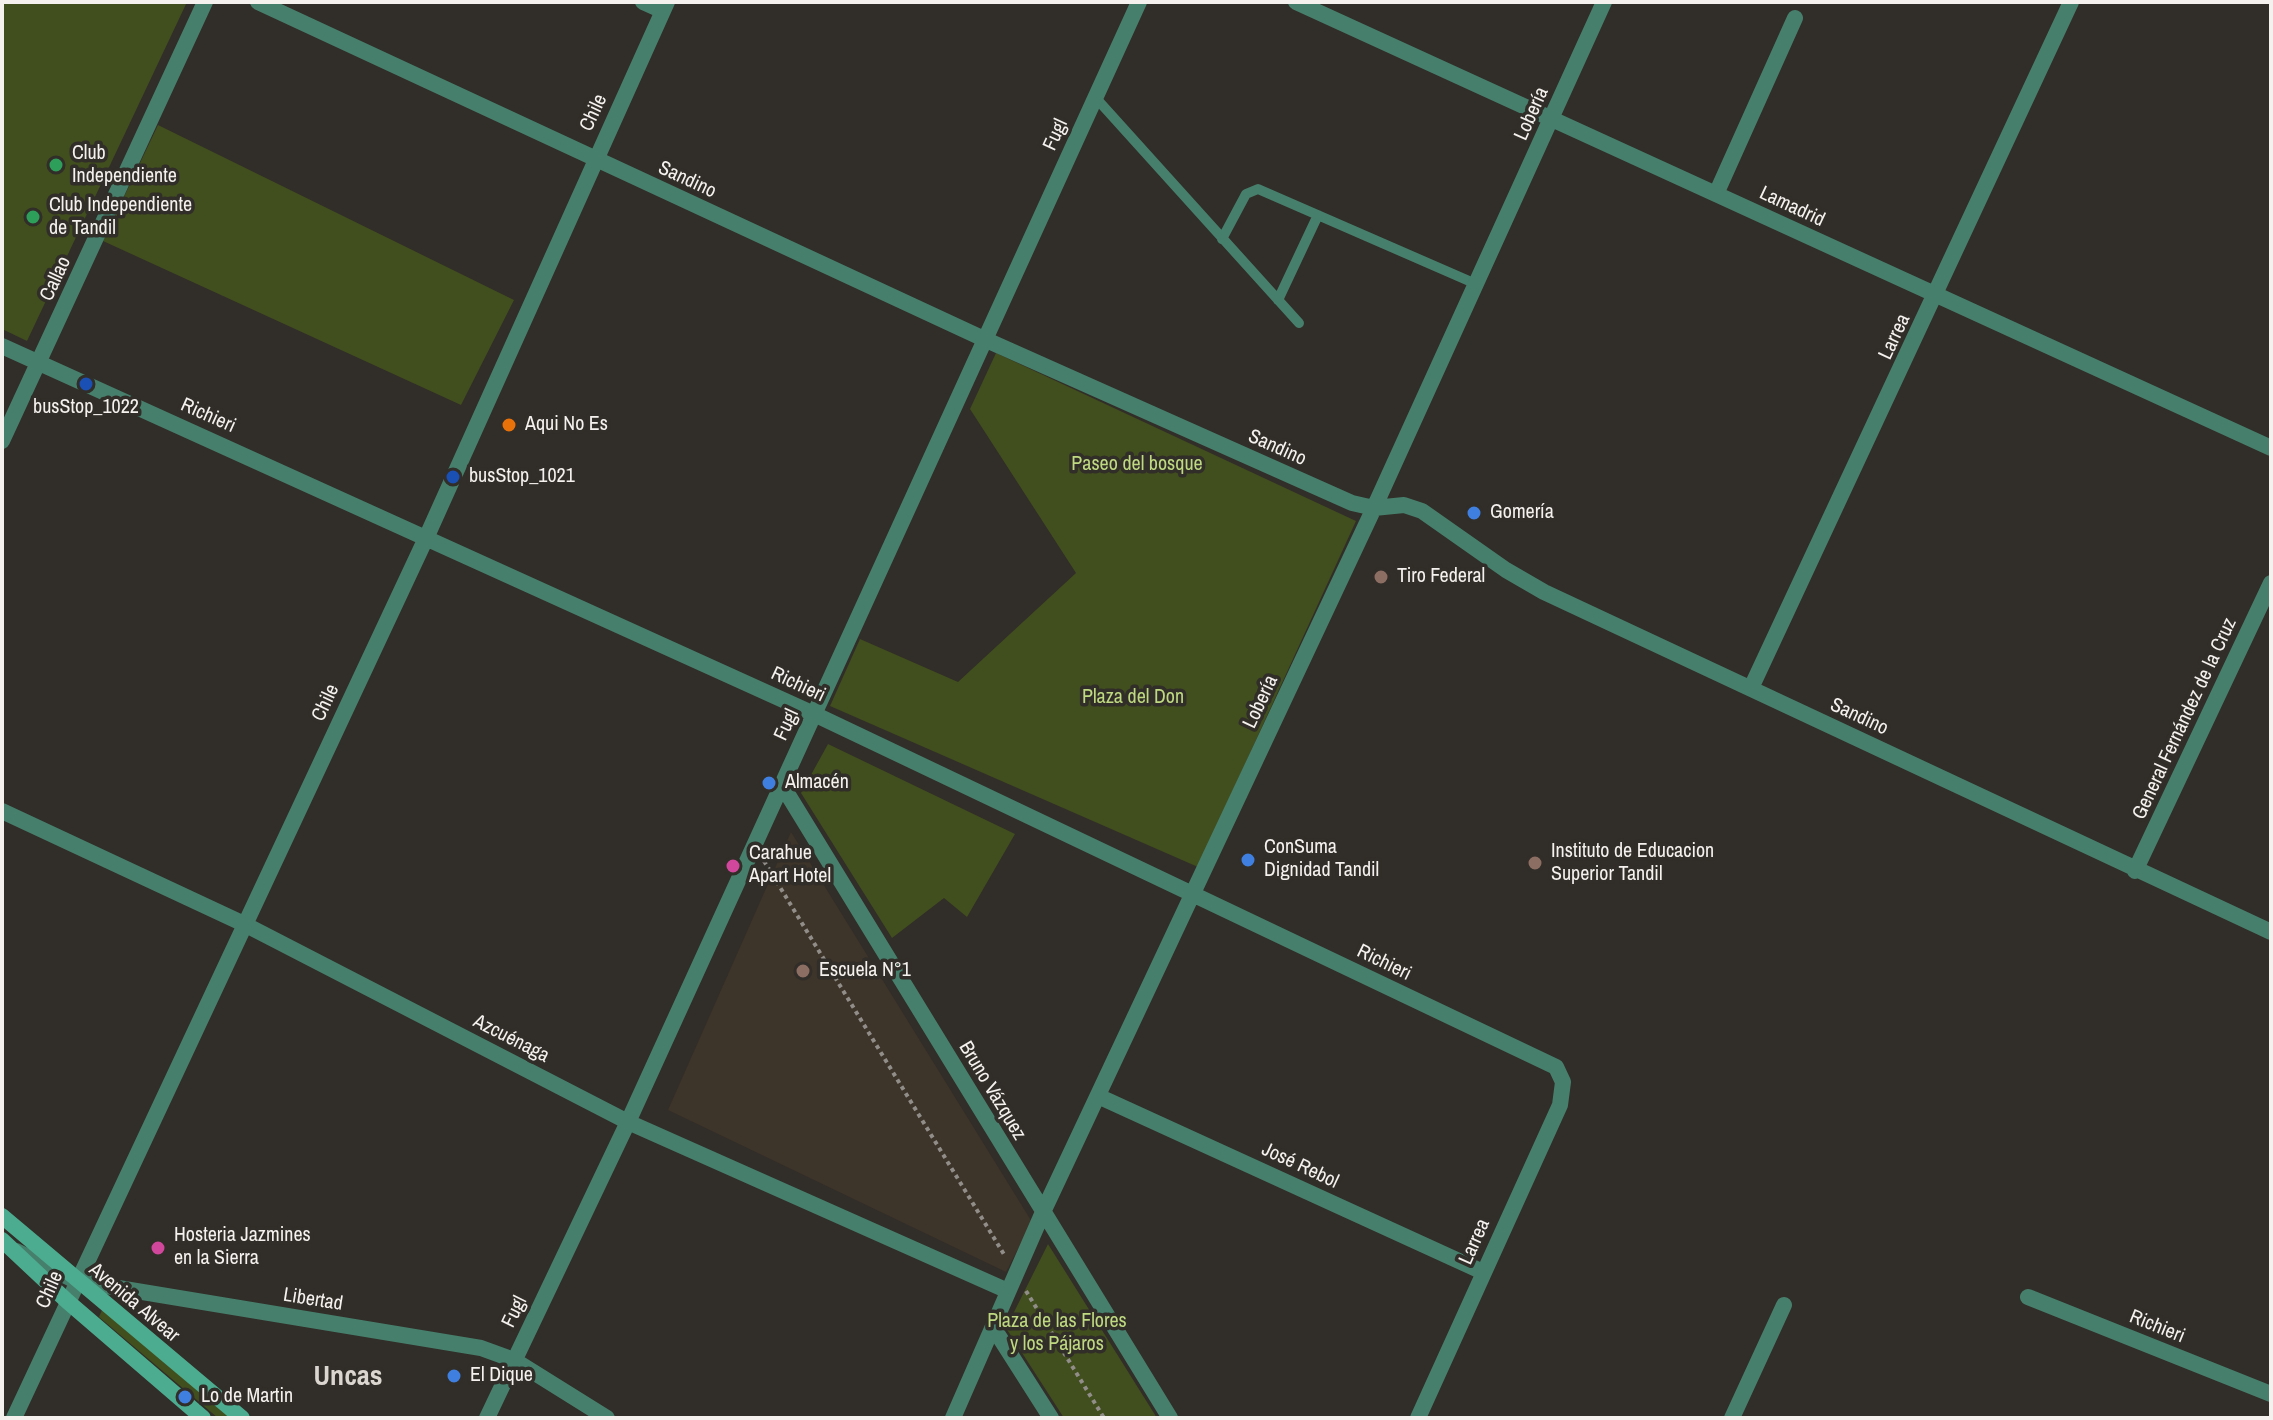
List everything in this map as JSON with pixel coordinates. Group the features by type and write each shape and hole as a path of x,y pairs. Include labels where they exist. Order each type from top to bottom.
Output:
{"main road":[{"name":"Avenida Alvear","path":"2,1216 242,1418"},
{"name":"Avenida Alvear","path":"6,1245 203,1418"}],"street":[{"name":"Callao","path":"2,441 205,2"},
{"name":"Sandino","path":"258,2 984,339 1352,503 1374,508 1404,505 1422,511 1506,570 1544,592 2271,932"},
{"path":"643,2 665,6"},
{"name":"Fugl","path":"487,1418 628,1122 1139,2"},
{"name":"Lamadrid","path":"1296,2 2271,448"},
{"name":"Lobería","path":"953,1418 1043,1212 1100,1097 1374,508 1604,2"},
{"name":"Larrea","path":"1751,688 1937,295 2071,2"},
{"name":"Chile","path":"14,1418 427,536 665,6"},
{"path":"1716,194 1795,18"},
{"name":"Richieri","path":"2,346 814,714 1556,1067 1563,1082"},
{"name":"General Fernández de la Cruz","path":"2135,871 2271,583"},
{"name":"Bruno Vázquez","path":"782,785 1170,1418"},
{"name":"Azcuénaga","path":"2,811 244,924 628,1122 1008,1291"},
{"name":"Larrea","path":"1418,1418 1560,1105 1563,1082"},
{"name":"José Rebol","path":"1100,1097 1483,1272"},
{"name":"Libertad","path":"6,1245 76,1281 481,1348 514,1360 607,1418"},
{"name":"Richieri","path":"2028,1297 2271,1394"},
{"path":"1732,1418 1784,1305"},
{"path":"993,1327 1051,1418"}],"lane":[{"path":"1095,97 1299,323"},
{"path":"1222,239 1246,194 1258,189 1476,284"},
{"path":"1278,300 1318,215"}],"path":[{"path":"754,845 1104,1418"}],"shaded area":[{"name":"Escuela N°1","path":"791,832 1032,1222 1006,1272 668,1110"}],"green space":[{"name":"Club Independiente","path":"2,2 187,2 27,341 2,329"},
{"path":"158,125 514,300 461,405 103,241"},
{"name":"Plaza del Don","path":"996,353 1356,521 1198,867 830,706 860,639 958,682 1076,573 970,409"},
{"path":"828,744 1015,834 967,917 944,898 892,938 801,793"},
{"name":"Plaza de las Flores y los Pájaros","path":"1048,1244 1157,1418 1064,1418 1006,1328"},
{"path":"102,1310 230,1418 218,1418 99,1317"}],"place":[{"name":"Club Independiente","path":"56,165"},
{"name":"Club Independiente de Tandil","path":"33,217"},
{"name":"busStop_1022","path":"86,384"},
{"name":"Aqui No Es","path":"509,425"},
{"name":"busStop_1021","path":"453,477"},
{"name":"Gomería","path":"1474,513"},
{"name":"Tiro Federal","path":"1381,577"},
{"name":"Almacén","path":"769,783"},
{"name":"ConSuma Dignidad Tandil","path":"1248,860"},
{"name":"Instituto de Educacion Superior Tandil","path":"1535,863"},
{"name":"Carahue Apart Hotel","path":"733,866"},
{"name":"Escuela N°1","path":"803,971"},
{"name":"Hosteria Jazmines en la Sierra","path":"158,1248"},
{"name":"El Dique","path":"454,1376"},
{"name":"Lo de Martin","path":"185,1397"}],"district":[{"name":"Uncas","path":"348,1377"}],"park label":[{"name":"Paseo del bosque","path":"1137,465"}]}
